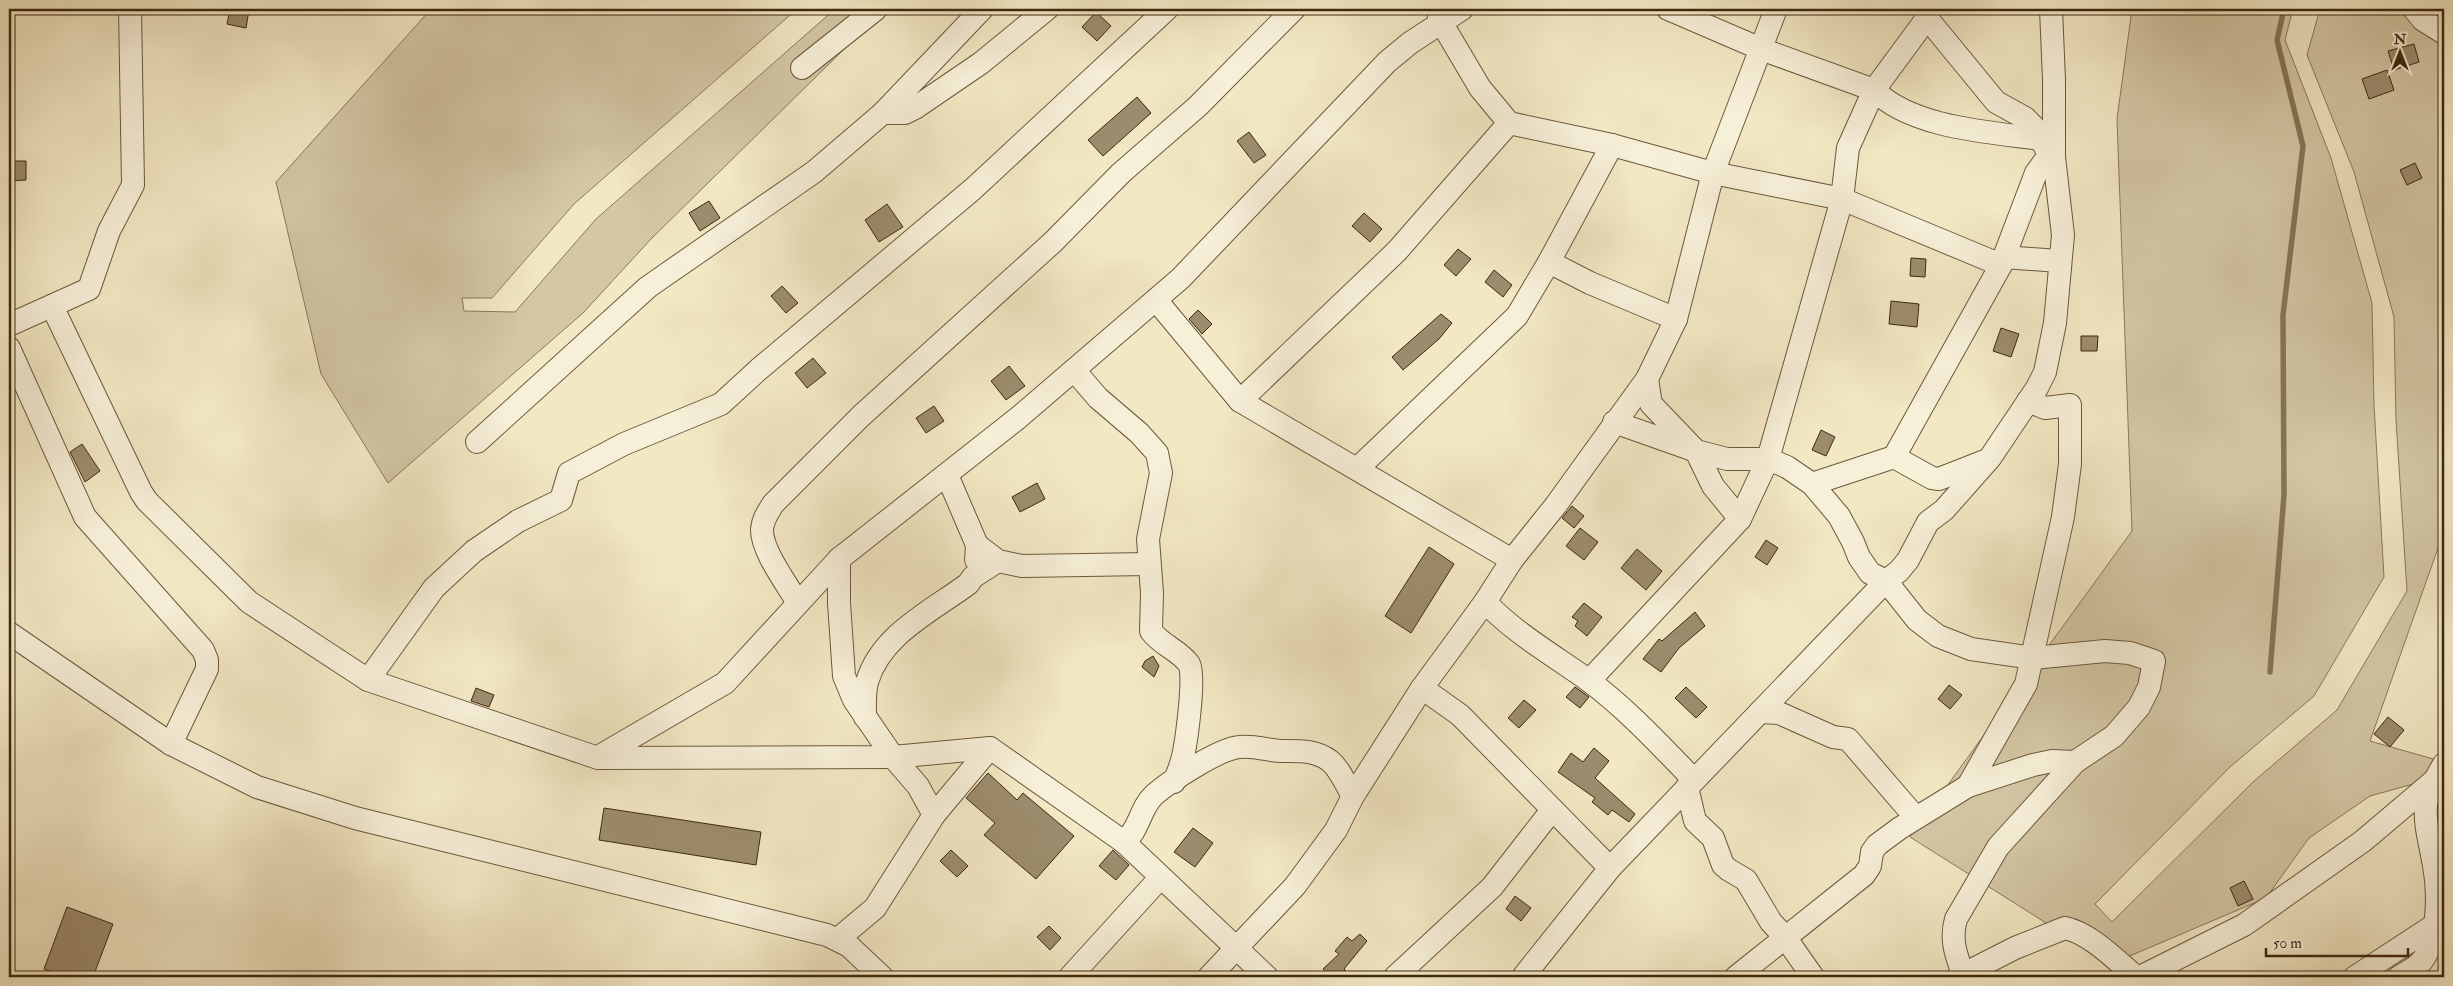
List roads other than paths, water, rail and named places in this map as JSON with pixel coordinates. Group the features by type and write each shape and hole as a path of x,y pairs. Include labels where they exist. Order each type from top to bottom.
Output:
{"street":[{"path":"9,325 84,291 91,285 109,231 134,185 130,9"},
{"path":"802,68 876,9"},
{"path":"477,442 648,287 814,172 883,113 982,9"},
{"path":"883,113 905,113 915,108 981,63 1047,9"},
{"path":"368,680 434,588 474,551 518,521 561,500 569,473 624,444 721,404 758,370 973,190 1167,9"},
{"path":"798,603 768,553 762,530 765,516 773,504 862,416 1053,242 1121,173 1198,106 1294,9"},
{"path":"598,758 726,683 839,559 947,475 1181,278 1387,62 1439,16 1462,9"},
{"path":"1668,9 1761,49 1874,90 1885,100 1925,118 1965,128 2041,139"},
{"path":"1209,977 1295,886 1336,830 1354,796 1422,688 1485,602 1512,560 1556,505 1614,422 1647,379 1676,319 1713,173 1776,9"},
{"path":"1524,977 1610,868 1886,581 1899,571 1908,560 1928,522 1944,510 1990,458 2045,372 2055,323 2059,261 2063,235 2054,157 2054,80 2051,9"},
{"path":"2414,9 2423,20 2444,33"},
{"path":"1589,681 1740,519 1768,459 1842,199 1848,148 1874,90 1926,14 1996,102 2025,118 2034,127 2047,151 2054,157"},
{"path":"1439,16 1480,88 1509,123 1612,146 1713,173 1842,199 2002,261 2059,261"},
{"path":"1240,401 1397,251 1509,123"},
{"path":"1358,468 1517,316 1549,262 1612,146"},
{"path":"1812,484 1894,457 2002,261 2036,173 2044,162 2054,157"},
{"path":"1549,262 1590,283 1676,319"},
{"path":"1156,300 1240,401 1358,468 1512,560"},
{"path":"52,306 147,501 257,609 368,680 598,758 893,757 990,748 1124,842 1267,977"},
{"path":"9,348 85,517 203,650 207,660 207,669 171,744"},
{"path":"1074,370 1098,398 1139,433 1158,453 1161,473 1149,526 1148,564 1152,593 1150,631 1155,637 1185,658 1192,671 1188,736 1182,762 1174,782"},
{"path":"1647,379 1651,404 1696,451 1713,486 1740,519"},
{"path":"1968,786 2022,692 2033,658 2063,517 2070,464 2070,410 2068,403 2045,408 2028,401"},
{"path":"1614,422 1696,451 1727,459 1768,459 1787,467 1812,484 1839,516 1870,573 1886,581 1917,620 1938,636 1971,649 2033,658 2105,651 2130,653 2154,661 2149,687 2139,707 2114,736 2075,762 1998,847 1956,919 1952,932 1960,976 2015,948 2065,928 2071,929 2100,947 2136,977"},
{"path":"1894,457 1932,478 1939,479 1990,458"},
{"path":"865,717 867,684 880,655 908,626 968,584 973,577 977,545 947,475"},
{"path":"977,545 998,561 1022,566 1148,564"},
{"path":"839,559 839,603 844,676 854,700 865,717 893,757 918,786 934,815"},
{"path":"973,577 998,561"},
{"path":"1485,602 1529,641 1589,681 1641,725 1690,783 1695,821 1713,838 1723,864 1746,880 1771,922 1786,937 1813,977"},
{"path":"9,633 171,744 256,786 355,818 838,939 850,946 882,977"},
{"path":"1422,688 1460,716 1610,868"},
{"path":"1760,712 1780,713 1832,737 1848,739 1916,818"},
{"path":"1124,842 1134,831 1145,805 1154,795 1205,761 1229,749 1241,746 1268,751 1314,753 1330,762 1354,796"},
{"path":"838,939 875,908 934,815 990,748"},
{"path":"1736,977 1864,875 1870,866 1872,852 1877,845 1916,818 1968,786 2033,765 2052,761 2075,762"},
{"path":"2399,977 2421,962 2430,944 2436,924 2435,868 2428,838 2426,812 2427,800 2440,772"},
{"path":"2140,977 2244,925 2363,841 2440,772"},
{"path":"1395,977 1492,887 1552,810"},
{"path":"1070,977 1160,878"},
{"path":"2355,977 2436,924"}],"waterway":[{"path":"2270,672 2284,495 2283,315 2303,146 2277,40 2284,9"}]}
